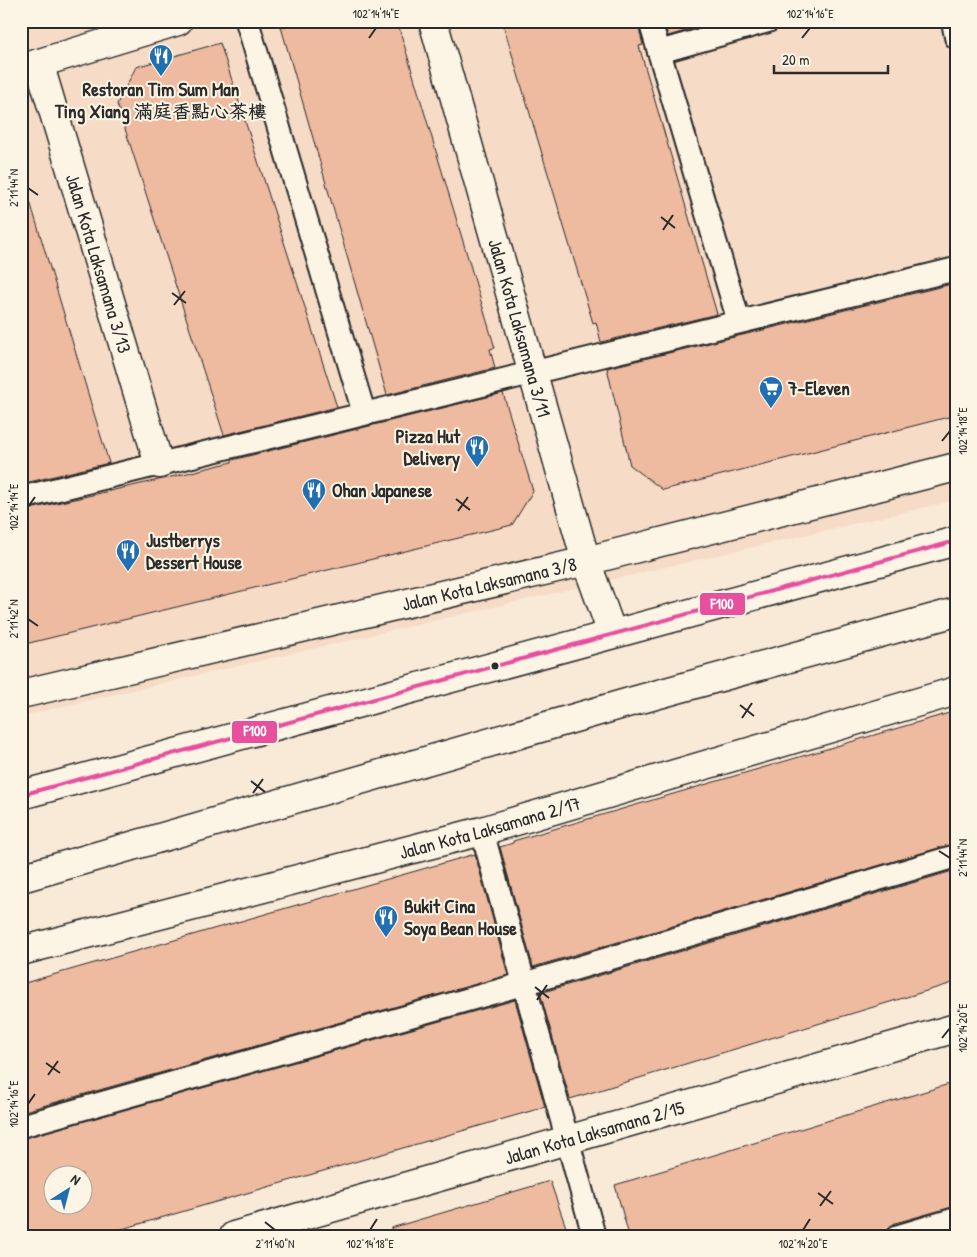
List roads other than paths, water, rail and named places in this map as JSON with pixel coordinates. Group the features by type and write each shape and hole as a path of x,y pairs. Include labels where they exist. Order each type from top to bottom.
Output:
{"street":[{"path":"30,65 178,21"},
{"name":"Jalan Kota Laksamana 3/11","path":"433,21 586,561 612,633"},
{"name":"Jalan Kota Laksamana 3/13","path":"30,65 159,464"},
{"name":"Jalan Kota Laksamana 3/8","path":"21,694 586,561 956,467"},
{"path":"21,795 956,541"},
{"path":"21,878 630,702 956,612"},
{"name":"Jalan Kota Laksamana 2/17","path":"21,951 482,831 956,691"},
{"name":"Jalan Kota Laksamana 2/15","path":"234,1236 956,1028"}],"lane":[{"path":"247,21 364,414"},
{"path":"650,21 739,322"},
{"path":"659,52 768,21"},
{"path":"953,21 956,37"},
{"path":"21,498 956,269"},
{"path":"482,831 594,1236"},
{"path":"21,1126 523,984 956,856"},
{"path":"899,1236 956,1219"}],"place":[{"name":"Restoran Tim Sum Man Ting Xiang 滿庭香點心茶樓","path":"161,77"},
{"name":"7-Eleven","path":"771,409"},
{"name":"Pizza Hut Delivery","path":"477,468"},
{"name":"Ohan Japanese","path":"314,511"},
{"name":"Justberrys Dessert House","path":"128,572"},
{"name":"Bukit Cina Soya Bean House","path":"386,938"}]}
